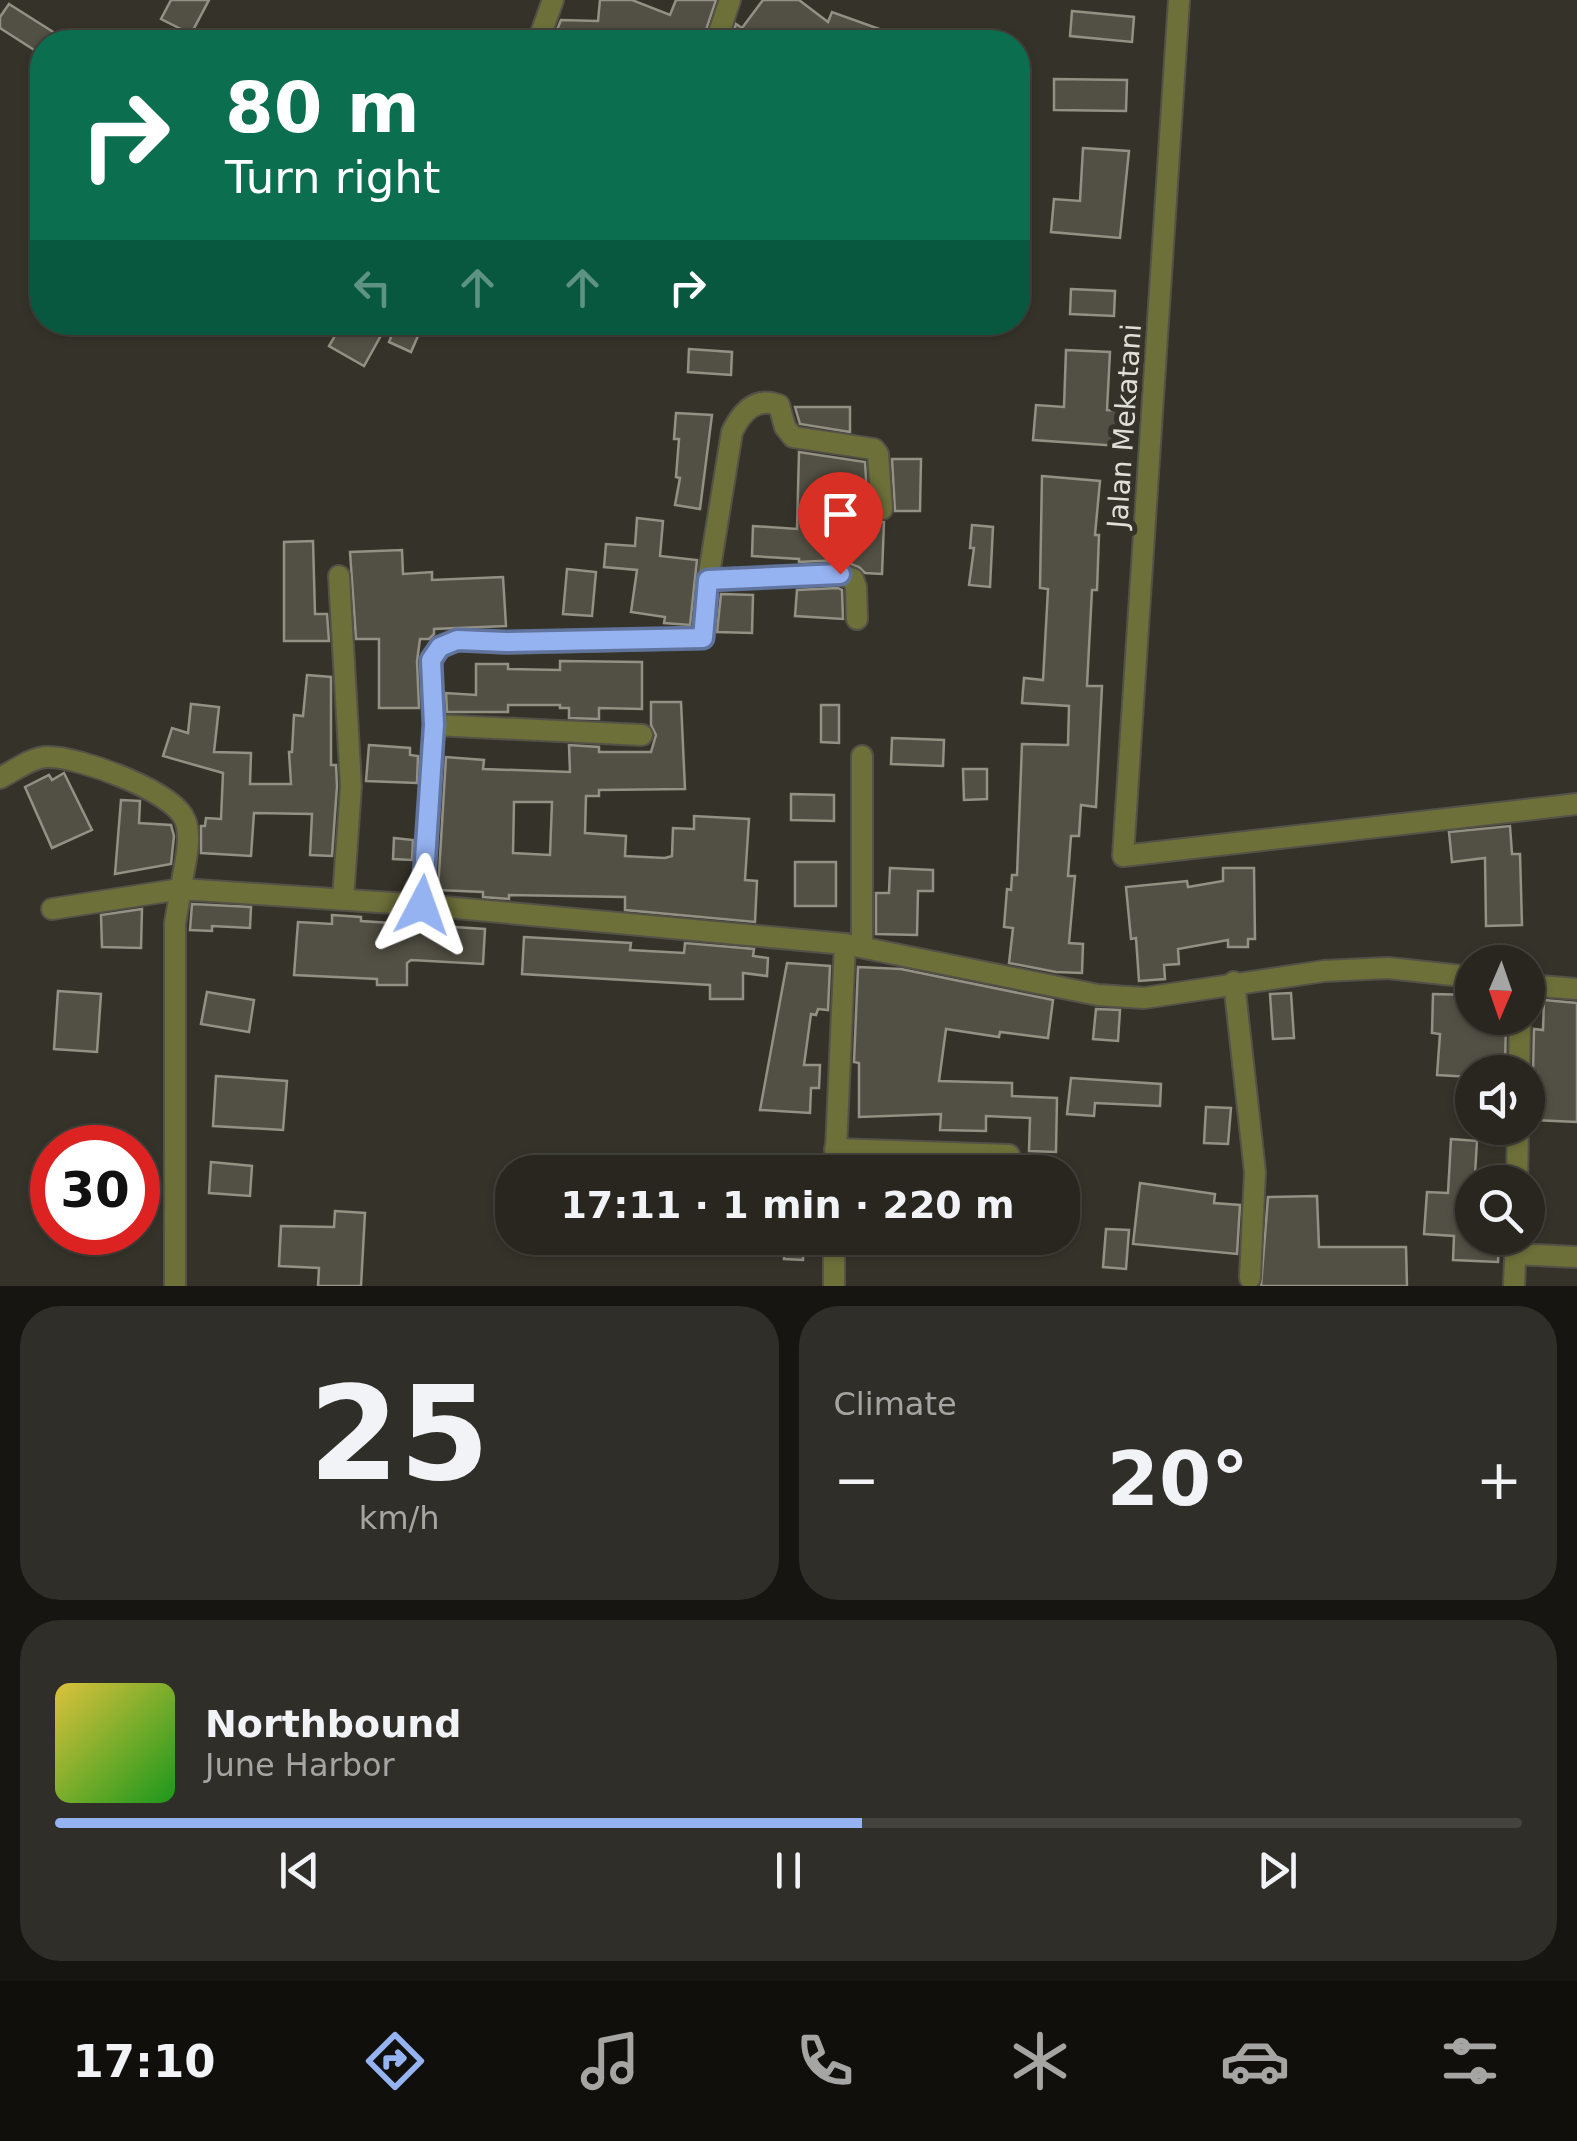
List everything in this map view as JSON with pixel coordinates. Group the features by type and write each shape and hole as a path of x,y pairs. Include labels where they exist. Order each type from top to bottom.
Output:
{"street":[{"path":"542,30 553,0"},
{"path":"720,30 730,0"},
{"name":"Jalan Mekatani","path":"1179,0 1123,856 1577,804"},
{"path":"422,905 434,725 431,660 448,642 703,638 708,580 732,432 740,416 751,406 764,402 779,406 785,427 794,438 874,450 878,454 882,509"},
{"path":"708,580 840,574 852,579 856,587 857,620"},
{"path":"339,576 351,786 343,898"},
{"path":"434,725 642,735"},
{"path":"0,778 44,756 66,758 127,778 183,814 188,828 175,923 174,1286"},
{"path":"835,1155 854,945 862,756"},
{"path":"52,909 181,889 343,898 854,945 1098,994 1144,998 1324,971 1388,968 1455,975"},
{"path":"1234,982 1255,1172 1250,1278"},
{"path":"1545,986 1577,989"},
{"path":"835,1149 1008,1155"},
{"path":"1545,1251 1577,1257"},
{"path":"834,1255 834,1286"},
{"path":"1514,1286 1515,1255"}],"building":[{"path":"171,0 209,0 193,30 183,30 161,19"},
{"path":"600,0 632,0 670,15 676,0 716,0 706,30 557,30 561,20 598,21"},
{"path":"763,0 799,0 828,22 832,12 882,30 734,30 736,24 742,28"},
{"path":"9,4 50,30 30,30 30,47 0,28 0,17"},
{"path":"1072,11 1134,17 1132,42 1070,36"},
{"path":"1054,79 1127,80 1126,111 1054,110"},
{"path":"1083,148 1129,151 1120,238 1051,232 1054,199 1080,201"},
{"path":"1071,289 1115,291 1114,316 1070,314"},
{"path":"335,335 381,335 364,366 329,346"},
{"path":"392,335 418,335 411,352 389,342"},
{"path":"689,349 732,352 731,375 688,372"},
{"path":"1066,350 1110,352 1107,410 1122,411 1119,446 1033,440 1036,405 1064,407"},
{"path":"795,407 850,407 850,432 800,424"},
{"path":"676,413 712,415 700,509 675,505 680,478 676,477"},
{"path":"799,452 865,462 868,511 875,521 884,522 882,574 865,573 840,560 799,562 752,556 753,526 797,529"},
{"path":"892,459 921,459 920,511 895,511"},
{"path":"1042,476 1100,481 1095,535 1099,535 1097,590 1092,590 1087,686 1102,686 1096,807 1081,805 1079,836 1071,836 1068,876 1075,876 1069,943 1083,944 1082,973 1009,963 1013,928 1004,927 1007,889 1011,890 1012,875 1017,875 1022,744 1068,745 1069,706 1022,703 1024,678 1043,680 1048,589 1040,588"},
{"path":"637,518 663,521 660,556 697,560 690,625 664,623 665,617 631,612 637,570 604,567 606,544 635,546"},
{"path":"972,525 993,527 990,587 969,585 974,548 970,548"},
{"path":"313,541 315,614 327,614 329,641 284,641 284,542"},
{"path":"402,550 403,574 432,572 432,580 503,577 506,626 434,629 429,639 420,639 419,708 379,708 379,639 356,639 350,552"},
{"path":"567,569 596,572 592,616 563,614"},
{"path":"797,590 842,590 843,619 795,616"},
{"path":"721,594 753,595 752,633 717,632"},
{"path":"560,661 642,662 642,709 599,708 599,719 569,718 569,708 560,705 508,705 508,712 447,712 446,693 476,695 476,664 560,670"},
{"path":"307,675 331,677 331,765 336,765 337,786 332,856 310,855 312,814 254,813 251,856 201,853 201,826 205,826 206,818 221,819 223,773 163,756 172,728 188,733 191,704 219,707 214,752 251,753 250,784 291,784 289,752 294,715 303,716"},
{"path":"651,702 681,702 685,789 599,790 599,796 586,796 585,833 626,836 625,856 665,858 672,856 673,828 694,829 694,816 749,819 745,880 757,881 755,922 625,910 625,897 509,895 509,899 483,897 483,892 438,890 446,757 484,760 483,769 570,772 569,745 599,747 599,752 651,752 656,735 651,725","holes":["514,802 552,802 550,855 513,853"]},
{"path":"821,705 839,705 839,743 821,742"},
{"path":"892,738 944,740 943,766 891,764"},
{"path":"369,745 410,748 410,755 418,756 417,783 366,781"},
{"path":"963,769 987,769 987,799 964,800"},
{"path":"64,773 92,830 52,848 25,787 49,775 52,780"},
{"path":"791,794 834,795 834,821 791,820"},
{"path":"121,800 140,801 139,823 171,825 171,864 115,874"},
{"path":"1510,826 1512,854 1520,854 1522,925 1486,926 1485,858 1452,862 1449,832"},
{"path":"394,838 413,840 412,860 393,859"},
{"path":"795,862 836,862 836,906 795,906"},
{"path":"890,868 933,870 933,891 918,891 917,935 876,934 876,893 889,893"},
{"path":"1223,868 1254,868 1255,939 1248,939 1248,947 1228,947 1228,940 1178,949 1179,964 1164,965 1165,979 1139,981 1126,887 1187,881 1188,887 1223,881"},
{"path":"192,904 251,907 250,928 212,926 212,931 190,930"},
{"path":"142,909 141,948 102,947 101,915"},
{"path":"332,915 361,917 361,921 485,929 483,964 411,960 407,963 407,985 377,985 377,979 294,975 298,922 332,924"},
{"path":"524,937 631,943 630,950 684,953 685,943 754,949 753,956 768,958 767,976 743,973 743,999 710,999 710,985 522,974"},
{"path":"787,963 830,966 828,1010 818,1009 816,1015 811,1014 804,1065 820,1065 819,1088 811,1088 810,1113 760,1110"},
{"path":"858,967 901,969 1053,1000 1048,1038 1000,1032 999,1037 946,1029 939,1081 1012,1083 1012,1096 1057,1098 1056,1152 1029,1151 1030,1118 986,1116 986,1131 940,1130 941,1114 859,1117 859,1063 854,1062"},
{"path":"58,991 101,994 97,1052 54,1049"},
{"path":"207,992 254,1000 249,1032 201,1024"},
{"path":"1291,993 1294,1038 1273,1039 1270,994"},
{"path":"1433,994 1455,995 1455,1035 1506,1035 1505,1055 1455,1055 1455,1076 1437,1075 1440,1034 1432,1033"},
{"path":"1545,1000 1577,1003 1577,1122 1545,1121 1545,1055 1533,1055 1534,1035 1545,1035"},
{"path":"1096,1009 1120,1010 1118,1041 1093,1039"},
{"path":"216,1076 287,1081 283,1130 213,1126"},
{"path":"1071,1078 1161,1084 1160,1106 1095,1103 1094,1116 1067,1114"},
{"path":"1206,1107 1231,1108 1228,1144 1204,1143"},
{"path":"1451,1139 1455,1139 1455,1145 1477,1145 1476,1165 1455,1165 1455,1255 1498,1255 1498,1262 1453,1260 1454,1236 1424,1234 1427,1192 1448,1193"},
{"path":"211,1162 252,1166 250,1196 209,1193"},
{"path":"1140,1183 1215,1194 1214,1203 1240,1205 1237,1254 1133,1244"},
{"path":"1317,1196 1319,1247 1406,1247 1407,1286 1261,1286 1268,1197"},
{"path":"335,1211 365,1213 361,1286 318,1286 319,1268 279,1266 281,1226 334,1227"},
{"path":"1106,1229 1129,1230 1126,1269 1103,1267"},
{"path":"784,1255 803,1255 803,1260 784,1259"}],"route":[{"path":"422,905 432,785 431,660 440,647 457,640 703,638 708,580 840,574"}]}
